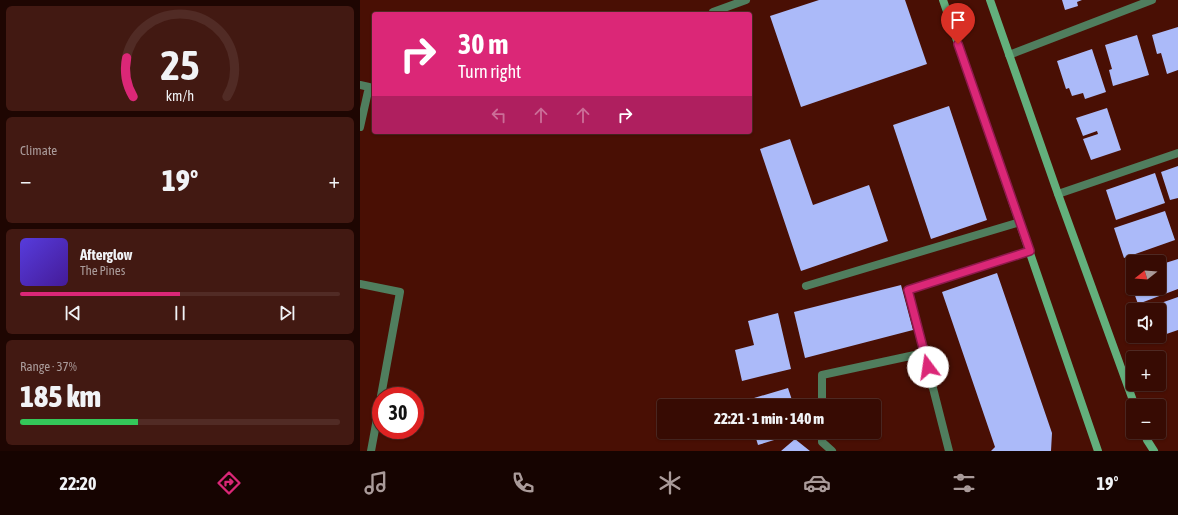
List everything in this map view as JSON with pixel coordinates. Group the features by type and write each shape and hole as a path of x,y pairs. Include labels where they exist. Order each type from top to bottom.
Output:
{"street":[{"path":"713,12 746,0"},
{"path":"943,0 1098,451"},
{"path":"990,0 1132,399"},
{"path":"1010,55 1152,0"},
{"path":"360,85 370,87 360,127"},
{"path":"1058,194 1178,153"},
{"path":"806,286 1020,222"},
{"path":"949,451 908,290 1030,251"},
{"path":"360,284 400,292 383,387"},
{"path":"822,399 822,375 924,353"},
{"path":"371,451 373,439"},
{"path":"822,439 822,442 832,451"},
{"path":"1148,439 1154,451"}],"building":[{"path":"819,0 905,0 927,64 801,107 770,16"},
{"path":"1062,0 1082,0 1077,2 1078,6 1065,10"},
{"path":"1178,27 1178,70 1167,74 1161,53 1157,54 1152,35"},
{"path":"1137,35 1149,75 1113,86 1109,70 1112,69 1105,45"},
{"path":"1092,49 1106,92 1085,99 1083,93 1072,96 1069,88 1066,89 1057,61"},
{"path":"949,106 987,220 931,239 893,125"},
{"path":"1107,108 1121,150 1091,160 1083,139 1098,134 1097,131 1083,136 1076,118"},
{"path":"790,139 813,205 869,185 888,241 801,271 760,149"},
{"path":"1178,166 1178,198 1170,200 1161,172"},
{"path":"1155,173 1165,203 1116,220 1106,190"},
{"path":"1165,211 1175,240 1132,255 1126,255 1126,257 1124,258 1114,228"},
{"path":"1178,259 1178,289 1166,294 1166,263"},
{"path":"997,273 1052,433 1051,451 991,451 995,447 942,292"},
{"path":"901,285 913,330 805,358 794,312"},
{"path":"1135,295 1162,295 1141,303 1138,303"},
{"path":"1178,297 1178,330 1166,334 1166,303 1161,303"},
{"path":"778,313 791,369 742,381 735,350 754,345 748,321"},
{"path":"788,388 792,399 751,399"},
{"path":"756,439 777,439 758,445"},
{"path":"795,439 810,451 781,451"}],"route":[{"path":"928,367 908,290 1030,251 958,44"}]}
